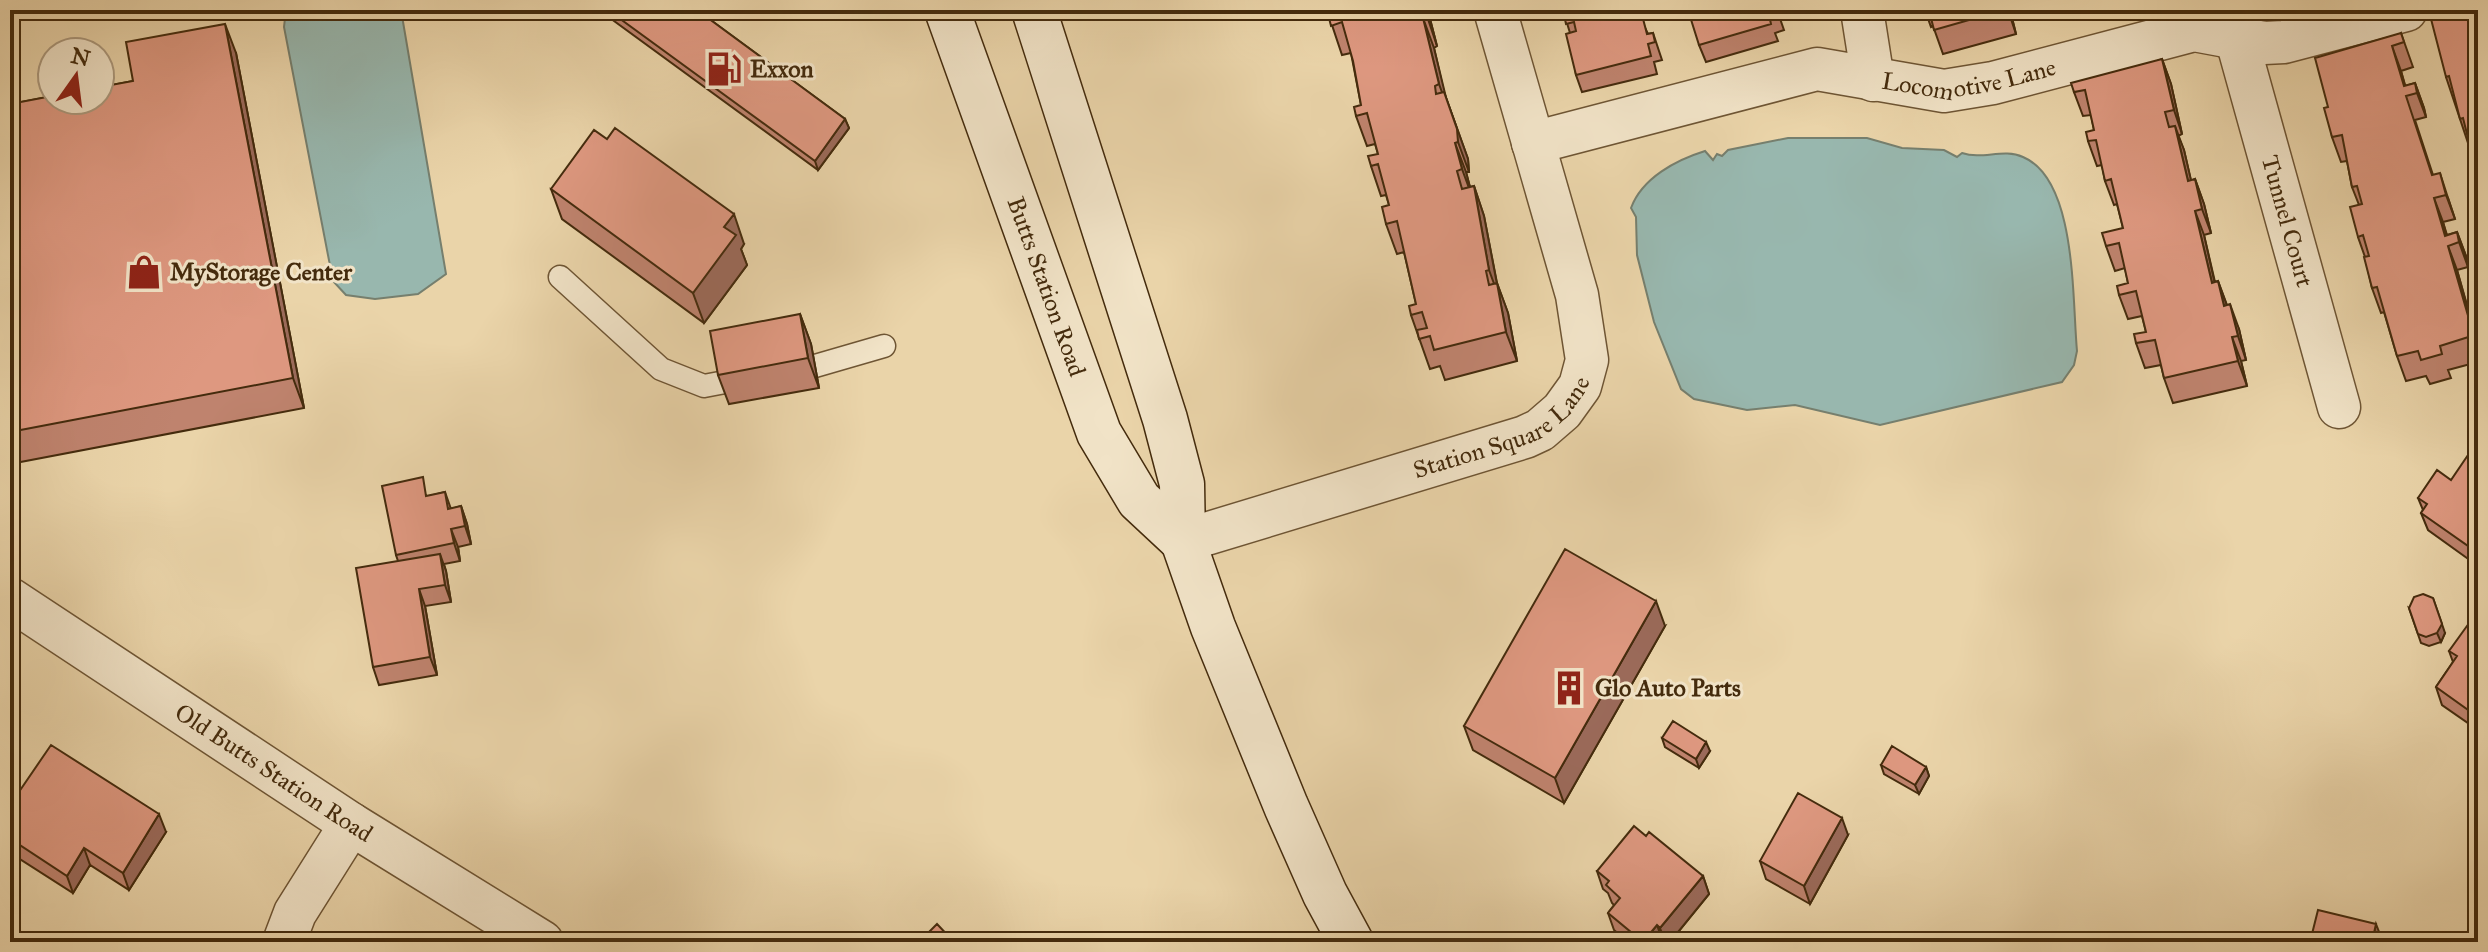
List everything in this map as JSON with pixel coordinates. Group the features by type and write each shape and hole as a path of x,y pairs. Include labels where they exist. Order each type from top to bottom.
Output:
{"main road":[{"name":"Butts Station Road","path":"947,10 1099,433 1139,500 1183,541"},
{"name":"Butts Station Road","path":"1034,10 1165,419 1182,484 1183,541 1250,724 1325,894 1351,942"}],"street":[{"name":"Station Square Lane","path":"1183,541 1525,437 1540,430 1562,411 1586,373 1586,347 1577,295 1495,10"},
{"path":"1862,10 1873,80"},
{"name":"Locomotive Lane","path":"1533,143 1817,69 1847,71 1873,80 1944,91 1993,83 2194,30 2232,23 2264,43 2284,42 2406,10"},
{"name":"Tunnel Court","path":"2232,23 2339,407"},
{"name":"Old Butts Station Road","path":"10,599 351,824 542,942"},
{"path":"284,942 295,913 351,824"}],"lane":[{"path":"560,277 661,369 704,386 725,382"},
{"path":"815,366 884,346"}],"water":[{"path":"286,10 401,10 446,274 418,294 375,299 346,295 333,281 284,27"},
{"path":"1788,138 1867,138 1902,148 1944,150 1957,157 1962,153 2008,154 2023,157 2041,170 2054,190 2062,215 2072,272 2077,351 2074,365 2062,382 1880,425 1795,405 1747,410 1694,399 1681,389 1654,322 1637,255 1636,217 1631,208 1636,197 1652,179 1683,159 1705,151 1713,160 1717,154 1722,156 1728,150"}],"building":[{"name":"Exxon","path":"608,10 697,10 845,119 815,161"},
{"path":"1327,10 1425,10 1426,16 1423,18 1439,84 1435,86 1436,94 1444,92 1457,129 1458,142 1455,143 1462,169 1457,171 1462,189 1474,186 1489,285 1497,283 1506,332 1434,350 1430,336 1419,339 1417,330 1427,328 1422,312 1411,315 1409,306 1416,304 1397,221 1386,224 1382,207 1389,205 1378,164 1371,166 1368,156 1378,154 1367,113 1356,116 1354,107 1361,105 1353,61 1342,22 1331,26"},
{"path":"1563,10 1636,10 1637,16 1642,15 1647,34 1653,33 1655,42 1648,44 1651,56 1576,75 1566,34 1576,31 1574,22 1566,24"},
{"path":"1688,10 1778,12 1769,15 1771,24 1699,45"},
{"path":"1929,10 2004,10 1934,30"},
{"path":"2465,10 2478,10 2478,190 2469,159 2473,158 2463,118 2460,119 2449,76 2446,77 2431,19"},
{"name":"MyStorage Center","path":"225,24 293,378 10,432 10,104 36,99 36,116 116,116 116,84 133,81 126,42"},
{"path":"2401,33 2404,42 2392,46 2404,86 2415,83 2417,93 2406,96 2432,175 2440,173 2446,195 2434,198 2445,236 2457,232 2459,242 2448,246 2471,326 2478,324 2478,334 2440,346 2442,354 2421,360 2418,351 2397,356 2377,287 2372,288 2364,257 2369,256 2363,235 2358,237 2350,207 2362,204 2357,186 2352,187 2342,135 2332,137 2324,108 2328,107 2315,58"},
{"path":"2162,59 2174,110 2165,112 2169,127 2175,126 2188,181 2195,179 2202,209 2195,211 2212,283 2218,281 2224,306 2230,304 2238,336 2232,337 2238,361 2164,378 2155,340 2136,343 2134,334 2146,332 2136,291 2119,295 2117,286 2128,283 2119,243 2106,246 2102,233 2123,228 2111,179 2105,181 2096,140 2088,141 2086,132 2094,130 2085,90 2074,92 2071,83"},
{"path":"615,128 734,214 724,227 736,235 693,293 551,189 594,130 607,139"},
{"path":"800,314 808,358 718,375 710,331"},
{"path":"2468,455 2478,465 2478,538 2471,548 2421,513 2427,504 2418,498 2437,470 2451,480"},
{"path":"423,477 426,496 445,492 448,509 461,506 465,526 451,529 454,543 396,555 382,486"},
{"name":"Glo Auto Parts","path":"1565,549 1656,601 1555,778 1464,726"},
{"path":"440,554 445,585 419,589 430,657 373,667 356,568"},
{"path":"2423,594 2433,598 2442,624 2437,633 2426,637 2418,634 2409,608 2414,597"},
{"path":"2472,619 2478,623 2478,717 2436,687 2457,656 2449,651"},
{"path":"1673,721 1706,742 1696,759 1662,738"},
{"path":"51,745 159,814 123,873 84,848 67,876 12,840 10,843 10,805"},
{"path":"1892,746 1926,767 1915,785 1881,765"},
{"path":"1798,793 1842,818 1804,886 1760,861"},
{"path":"1634,826 1646,836 1649,832 1703,876 1660,928 1657,925 1643,942 1608,913 1620,898 1606,885 1609,881 1597,871"},
{"path":"2318,910 2376,924 2372,942 2310,942"},
{"path":"937,924 954,942 919,942"}],"place":[{"name":"Exxon","path":"724,69"},
{"name":"MyStorage Center","path":"144,272"},
{"name":"Glo Auto Parts","path":"1569,688"}]}
